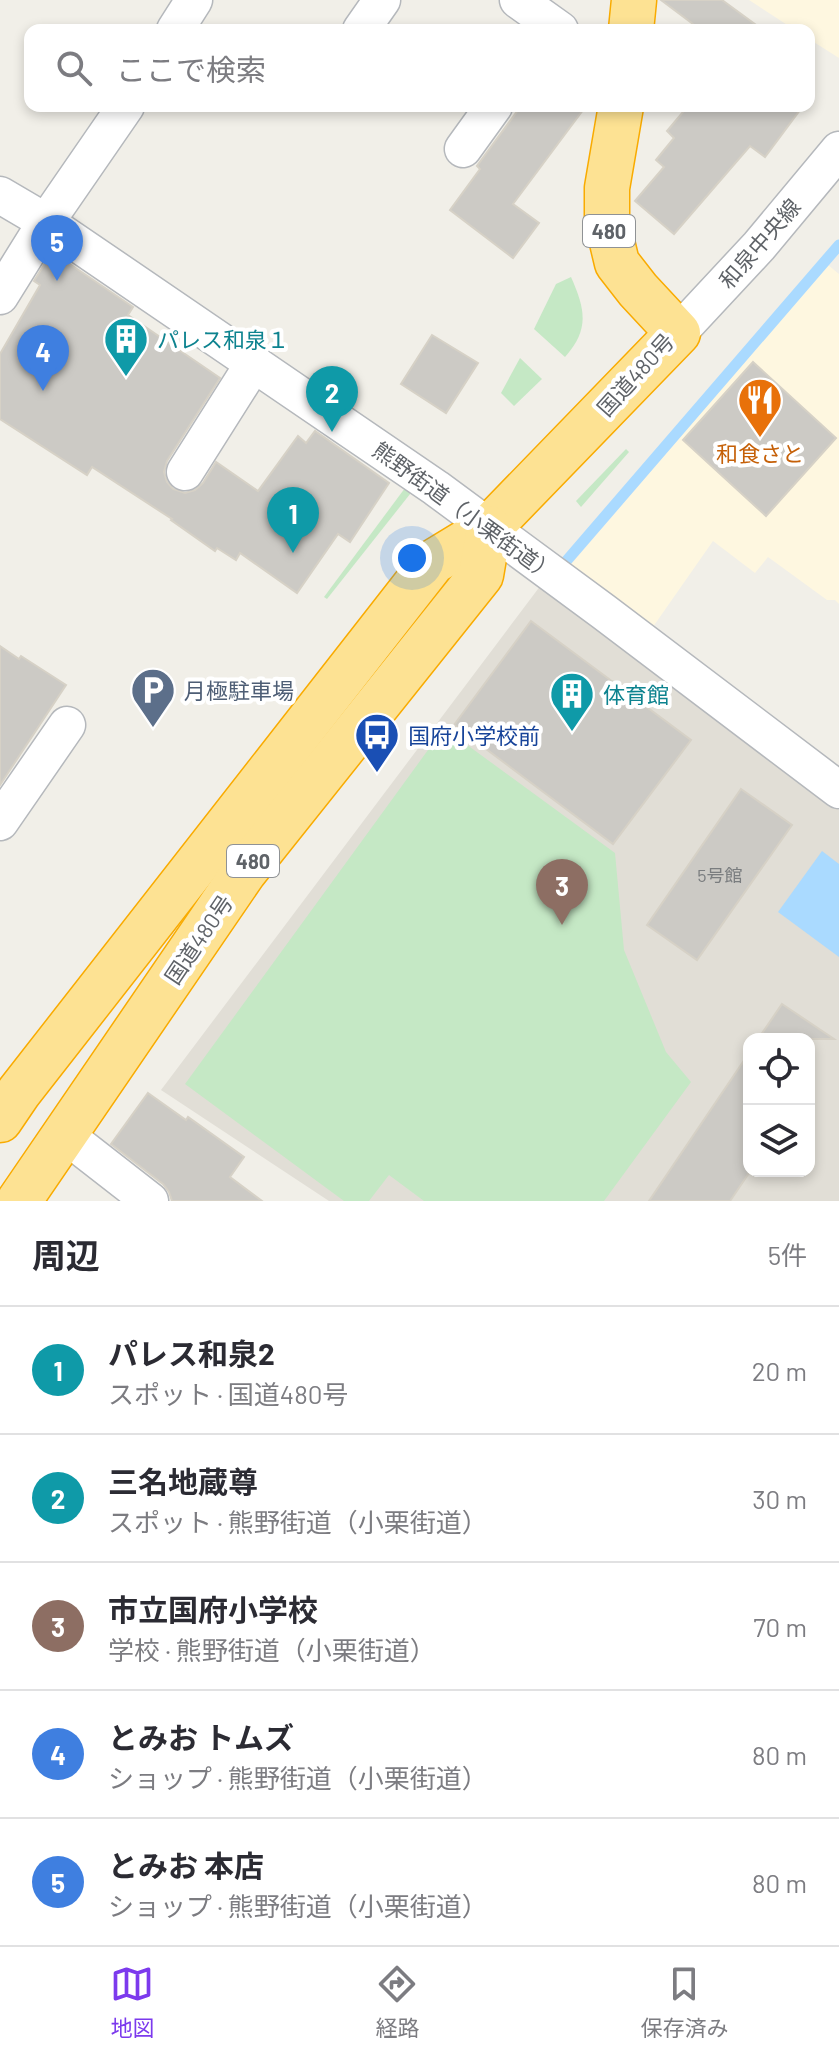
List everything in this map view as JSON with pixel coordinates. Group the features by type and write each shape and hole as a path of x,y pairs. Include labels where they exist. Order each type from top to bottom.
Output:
{"highway":[{"path":"632,24 634,0"},
{"name":"国道480号","path":"6,1096 433,562 489,528 678,333 617,263 607,221 607,188 620,112"},
{"name":"国道480号","path":"19,1201 244,872 481,575 489,528"}],"street":[{"path":"179,24 194,0"},
{"path":"365,24 382,0"},
{"path":"518,0 549,24"},
{"path":"0,296 46,222 122,112"},
{"path":"463,149 490,112"},
{"name":"和泉中央線","path":"678,333 759,246 839,150"},
{"name":"熊野街道（小栗街道）","path":"0,195 46,222 436,488 839,790"},
{"path":"185,472 254,363"},
{"path":"0,822 67,725"},
{"path":"64,1134 150,1201"}],"shaded area":[{"path":"749,0 839,0 839,58 815,43 815,24 786,24"},
{"path":"828,265 839,274 839,604 835,600 827,600 768,557 755,573 713,541 648,634 567,569"},
{"path":"541,585 839,810 839,1201 329,1201 161,1090"}],"green space":[{"path":"571,277 583,318 578,337 565,357 534,329 556,284"},
{"path":"520,358 542,379 514,406 501,393"},
{"path":"626,449 629,452 581,507 576,501"},
{"path":"408,484 414,489 327,599 324,597"},
{"path":"444,728 615,853 624,950 666,1052 691,1082 604,1201 424,1201 389,1175 369,1201 344,1201 185,1084"}],"water":[{"path":"822,851 839,864 839,957 778,912"}],"building":[{"path":"661,0 722,0 755,24 693,24"},
{"path":"517,112 582,112 513,204 539,223 513,258 450,210 480,169 477,166"},
{"path":"683,112 799,112 765,157 750,146 674,234 635,201 664,167 656,160 674,138 667,131"},
{"path":"52,252 133,307 128,315 220,378 167,461 164,472 173,489 185,493 195,490 216,462 258,491 298,436 306,443 315,431 389,483 350,542 338,534 297,593 240,553 236,560 217,548 215,551 92,467 87,475 0,419 0,354 40,285 34,281"},
{"path":"432,335 478,363 446,413 401,384"},
{"name":"和食さと","path":"753,362 836,438 766,516 683,440"},
{"name":"体育館","path":"531,621 691,740 613,844 454,725"},
{"path":"0,646 66,685 0,785"},
{"path":"741,789 792,825 697,960 647,925"},
{"path":"782,1004 834,1039 815,1039 815,1033 762,1033"},
{"path":"743,1062 743,1177 746,1177 730,1201 649,1201"},
{"path":"148,1093 244,1157 230,1177 262,1201 172,1201 163,1184 111,1144"}],"waterway":[{"path":"562,566 839,245"}],"place":[{"name":"とみお 本店","path":"57,281"},
{"name":"パレス和泉１","path":"126,378"},
{"name":"とみお トムズ","path":"43,391"},
{"name":"三名地蔵尊","path":"332,432"},
{"name":"和食さと","path":"760,439"},
{"name":"パレス和泉2","path":"293,553"},
{"name":"月極駐車場","path":"153,729"},
{"name":"体育館","path":"572,733"},
{"name":"国府小学校前","path":"377,774"},
{"name":"市立国府小学校","path":"562,925"}]}
